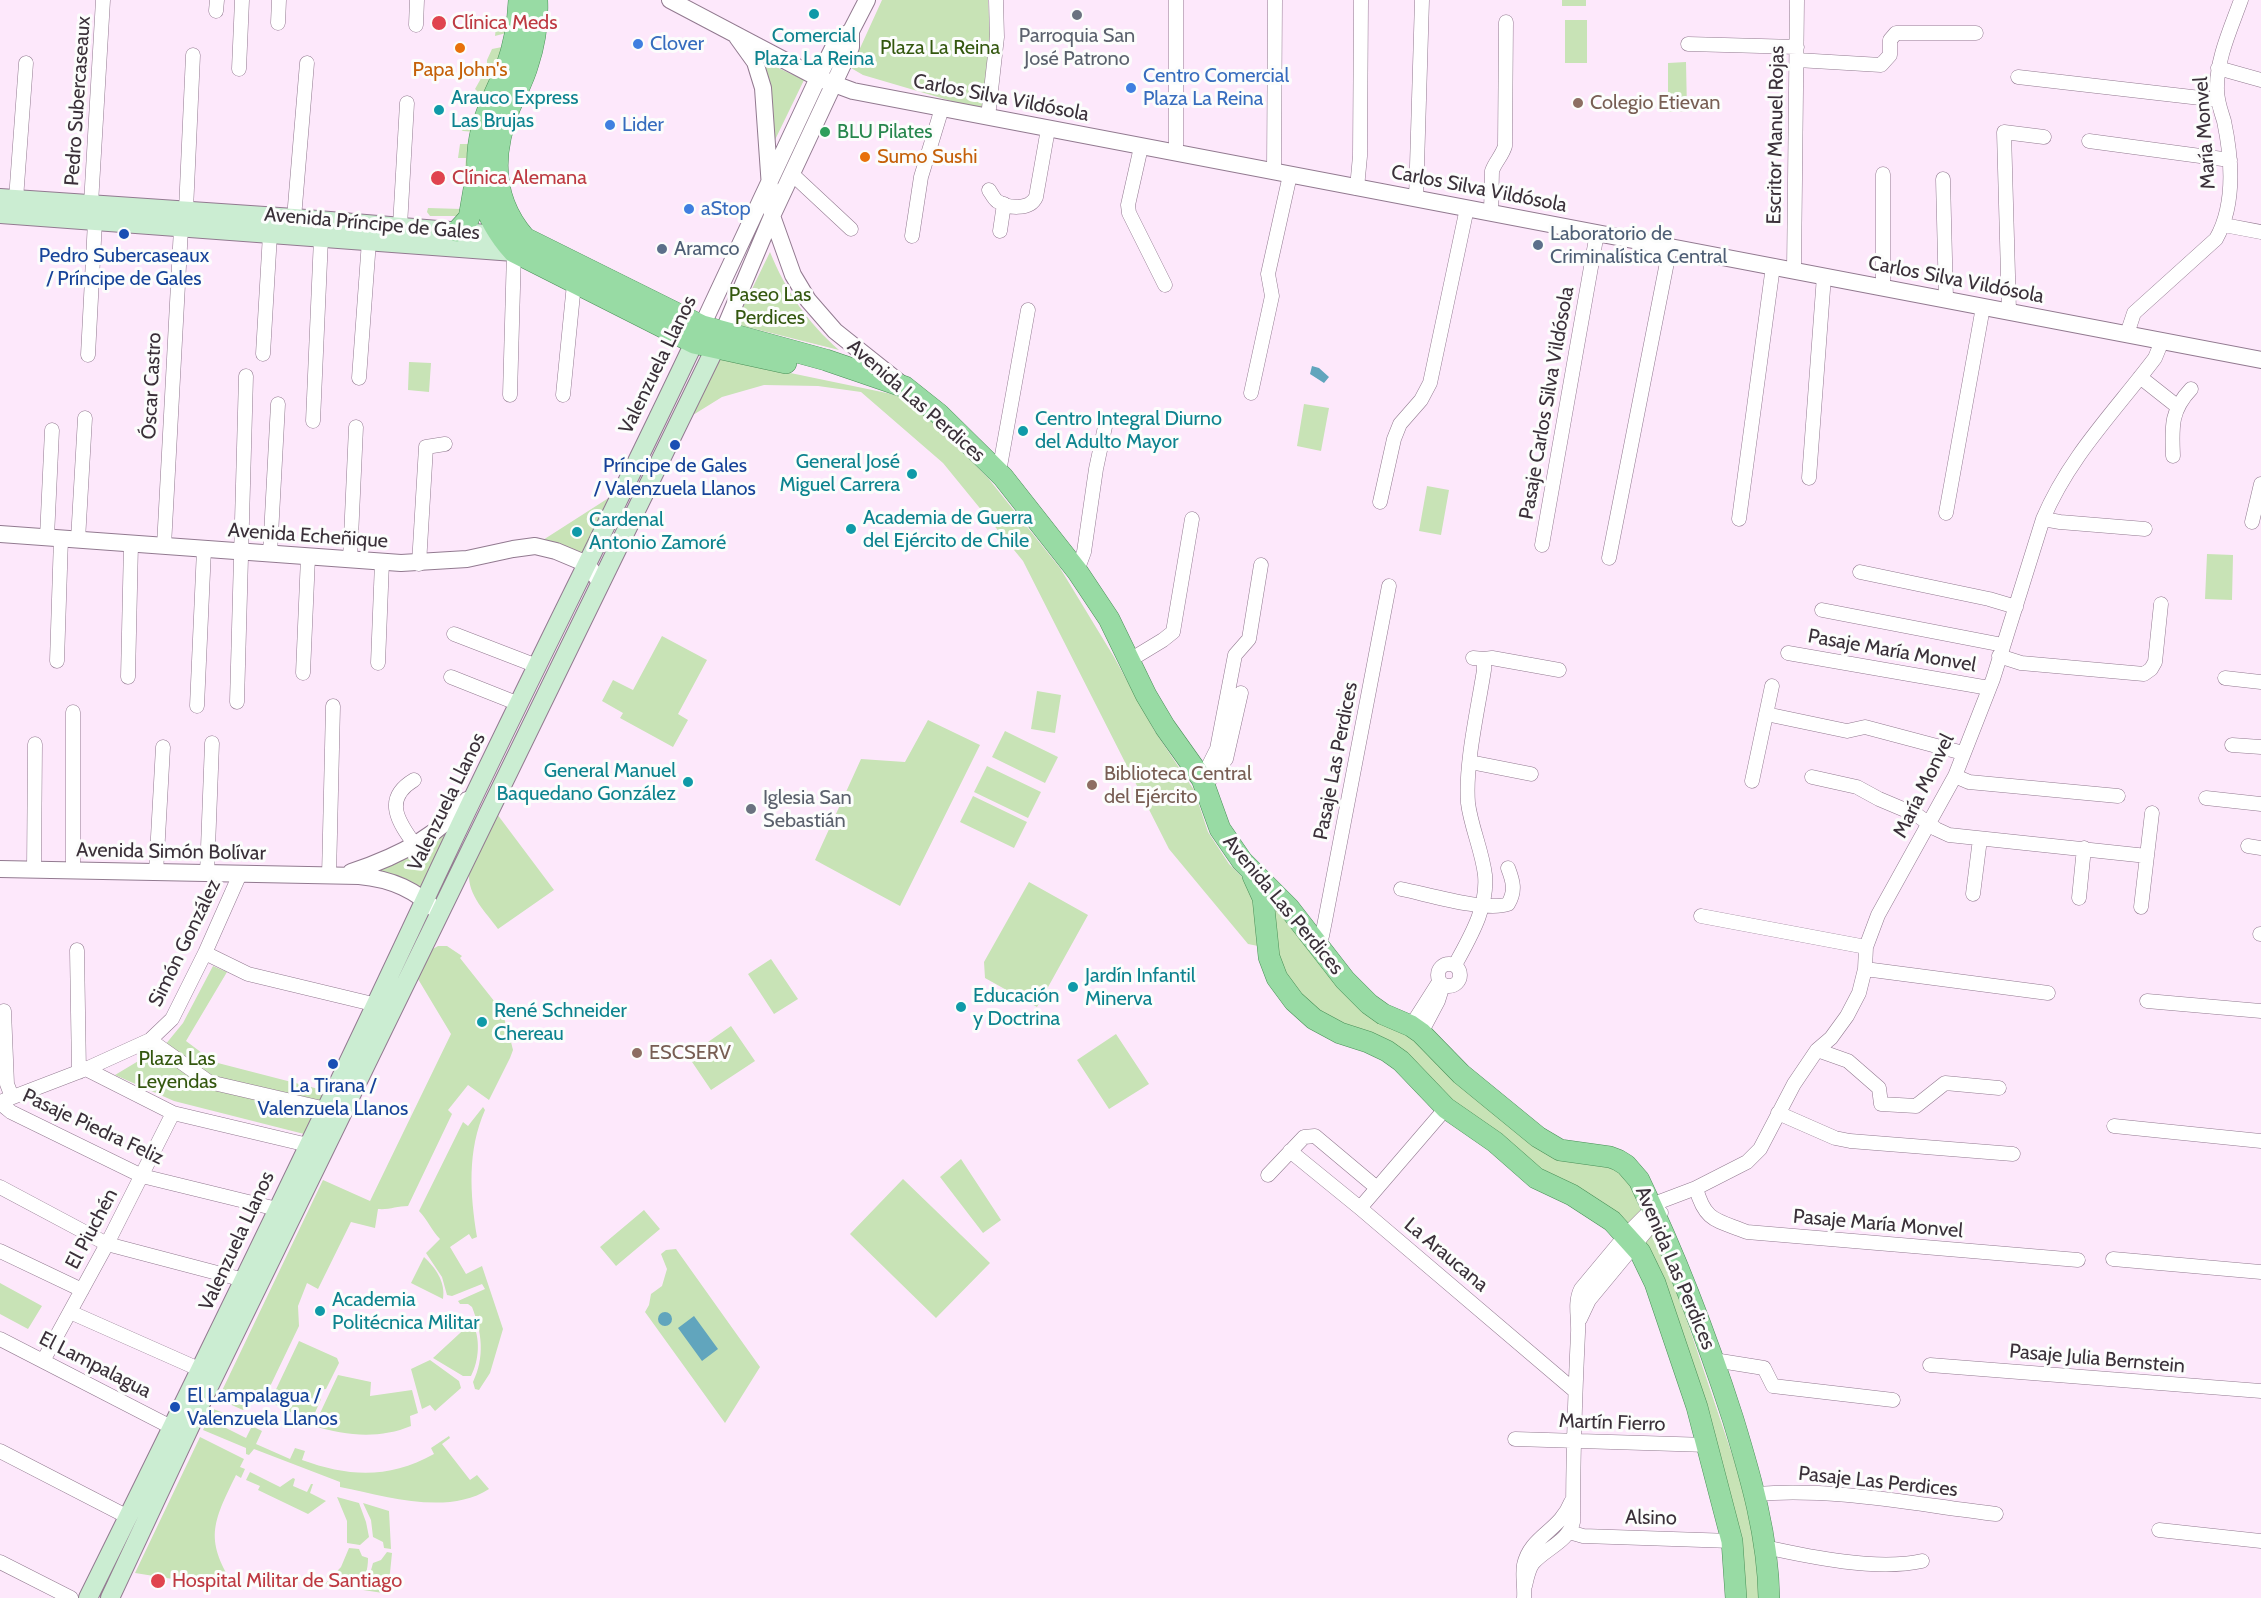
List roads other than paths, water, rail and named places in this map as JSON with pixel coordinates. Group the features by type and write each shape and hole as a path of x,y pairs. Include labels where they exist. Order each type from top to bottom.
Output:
{"main road":[{"path":"457,231 466,223 472,209 482,127 512,47 518,19 519,0"},
{"path":"520,245 503,204 498,182 498,154 503,126 530,57 536,26 537,0"},
{"path":"478,162 479,184 484,206 500,235 520,245"},
{"name":"Avenida Príncipe de Gales","path":"8,199 93,213"},
{"name":"Avenida Príncipe de Gales","path":"0,214 93,213 183,219 294,218 500,235"},
{"name":"Avenida Príncipe de Gales","path":"183,219 270,234 369,242 520,245 698,335"},
{"name":"Avenida Príncipe de Gales","path":"520,245 574,284 698,335 826,360 905,387"},
{"name":"Valenzuela Llanos","path":"88,1598 201,1370 537,666 698,335"},
{"name":"Valenzuela Llanos","path":"110,1598 202,1401 719,340"},
{"name":"Avenida Las Perdices","path":"905,387 939,414 999,472 1077,571 1109,620 1146,695 1165,727 1203,783 1220,829 1242,861 1289,908 1345,980 1369,1004 1383,1014 1416,1029 1461,1074 1538,1137 1560,1150 1610,1157 1626,1165 1640,1180 1659,1208 1714,1360 1756,1494 1765,1547 1769,1598"},
{"path":"1242,861 1260,889 1265,913 1269,957 1277,978 1294,1001 1314,1019 1340,1034 1368,1042 1388,1051 1401,1061 1446,1108 1495,1142 1536,1178 1586,1203 1612,1221 1630,1239 1645,1261 1655,1283 1708,1445 1732,1541 1736,1598"},
{"path":"1265,913 1269,907 1289,908"}],"street":[{"name":"Pedro Subercaseaux","path":"88,355 103,0"},
{"path":"238,69 242,0"},
{"path":"278,23 279,0"},
{"path":"416,26 417,0"},
{"name":"Valenzuela Llanos","path":"698,335 770,183 826,81 851,47 851,31 867,0"},
{"path":"988,117 997,37 996,0"},
{"path":"1176,0 1176,153"},
{"path":"1251,393 1272,296 1268,274 1282,173 1275,0"},
{"path":"1357,188 1360,156 1361,0"},
{"path":"1416,199 1422,0"},
{"name":"Escritor Manuel Rojas","path":"1794,270 1797,0"},
{"name":"María Monvel","path":"2224,225 2230,183 2230,160 2218,100 2218,68 2241,0"},
{"name":"Carlos Silva Vildósola","path":"682,3 735,34 826,81 854,91 2261,360"},
{"path":"1491,213 1492,171 1505,147 1506,22"},
{"path":"1688,44 1797,53 1881,65 1890,55 1890,40 1896,33 1976,33"},
{"name":"Carlos Silva Vildósola","path":"735,34 755,62 763,88 770,183"},
{"name":"Óscar Castro","path":"164,546 193,55"},
{"path":"8,199 26,63"},
{"path":"294,218 307,63"},
{"path":"2218,68 2261,80"},
{"path":"2018,76 2218,100"},
{"name":"Valenzuela Llanos","path":"719,340 792,174 826,81"},
{"path":"400,226 407,103"},
{"path":"912,236 921,177 942,108"},
{"path":"989,189 996,201 1004,204 1025,207 1034,201 1048,129"},
{"path":"2008,311 2004,132 2044,137"},
{"path":"2089,141 2230,160"},
{"path":"1141,147 1128,205 1129,213 1165,285"},
{"path":"792,174 850,229"},
{"path":"1883,174 1883,287"},
{"path":"1943,179 1946,299"},
{"name":"Avenida Las Perdices","path":"770,183 772,216 793,275 817,312 852,346 905,387"},
{"path":"1000,231 1004,204"},
{"path":"1380,502 1394,439 1400,424 1421,400 1431,383 1467,208"},
{"path":"2127,334 2134,313 2216,239 2224,225 2261,232"},
{"name":"Pasaje Carlos Silva Vildósola","path":"1542,545 1597,233"},
{"path":"263,354 270,234"},
{"path":"313,421 321,238"},
{"path":"359,378 369,242"},
{"path":"510,395 520,245"},
{"path":"1609,558 1670,247"},
{"path":"1739,519 1773,266"},
{"path":"1809,478 1824,276"},
{"path":"563,395 574,284"},
{"path":"1946,513 1983,306"},
{"path":"999,472 1028,309"},
{"name":"María Monvel","path":"1525,1592 1528,1572 1533,1563 1569,1532 1573,1522 1575,1391 1579,1324 1577,1297 1581,1289 1659,1208 1747,1162 1760,1149 1794,1084 1818,1050 1831,1038 1847,1016 1859,993 1866,947 1878,915 1955,776 1989,688 2043,519 2053,495 2073,461 2155,358 2162,341"},
{"path":"237,702 246,376"},
{"path":"2140,377 2178,407"},
{"path":"2173,456 2172,422 2180,401 2192,389"},
{"path":"270,554 278,404"},
{"path":"78,540 85,418"},
{"path":"1077,571 1084,552 1106,422"},
{"path":"350,560 356,426"},
{"path":"52,430 57,661"},
{"path":"419,564 426,447 445,444"},
{"path":"2252,522 2261,484"},
{"path":"1130,660 1173,632 1192,519"},
{"path":"2043,519 2145,529"},
{"name":"Avenida Echeñique","path":"0,534 419,564 467,559 535,546 556,551 587,564"},
{"path":"128,677 131,544"},
{"path":"197,706 204,549"},
{"path":"303,673 308,557"},
{"path":"378,663 382,562"},
{"path":"587,564 600,582"},
{"path":"1203,783 1216,749 1235,656 1249,639 1261,566"},
{"path":"1860,572 1989,599 2016,608"},
{"name":"Pasaje Las Perdices","path":"1317,942 1322,936 1326,921 1389,586"},
{"name":"Pasaje María Monvel","path":"1822,610 2001,651 2021,663 2144,674 2155,662 2162,604"},
{"path":"454,634 537,666"},
{"name":"Pasaje María Monvel","path":"1788,653 1989,688"},
{"path":"1416,1029 1438,1001 1441,983 1454,985 1459,981 1459,970 1455,965 1477,925 1483,905 1485,875 1468,804 1478,659 1492,658 1559,670"},
{"path":"451,677 519,704"},
{"path":"2225,678 2261,682"},
{"path":"1752,781 1772,686"},
{"path":"1203,783 1226,759 1241,693"},
{"path":"333,706 335,876"},
{"path":"73,712 73,871"},
{"path":"1766,714 1847,731 1865,727 1963,753"},
{"path":"207,874 212,743"},
{"path":"34,870 35,744"},
{"path":"2232,745 2261,747"},
{"path":"156,873 163,747"},
{"path":"1470,762 1531,774"},
{"name":"Avenida Simón Bolívar","path":"335,876 382,861 437,830 457,814 487,771"},
{"path":"1955,776 1969,782 2118,796"},
{"path":"1812,777 1857,787 1917,815 1949,835 2146,856"},
{"path":"414,780 401,791 396,808 398,821 414,845"},
{"path":"2206,798 2261,804"},
{"path":"2141,907 2152,813"},
{"path":"1973,894 1980,839"},
{"path":"2079,898 2084,849"},
{"path":"1401,889 1500,907 1508,904 1513,896 1514,882 1508,868"},
{"name":"Avenida Simón Bolívar","path":"0,869 377,878 394,882 425,900 439,913"},
{"name":"Simón González","path":"4,1101 150,1040 172,1019 205,953 240,874"},
{"path":"1701,916 1866,947"},
{"path":"76,950 82,1070 173,1113 308,1145"},
{"path":"205,953 248,974 376,1005"},
{"path":"1864,969 2048,993"},
{"path":"2147,1001 2261,1011"},
{"path":"4,1011 8,1084 4,1101"},
{"path":"150,1040 208,1082 326,1109"},
{"path":"1818,1050 1848,1061 1879,1088 1881,1104 1916,1106 1945,1083 1999,1088"},
{"name":"Pasaje Piedra Feliz","path":"4,1101 11,1112 142,1176 277,1209"},
{"path":"1360,1208 1446,1108"},
{"name":"El Piuchén","path":"43,1361 107,1244 173,1113"},
{"path":"1778,1113 1835,1138 1850,1141 2013,1154"},
{"path":"2114,1126 2261,1141"},
{"path":"1268,1175 1304,1137 1315,1136 1377,1188"},
{"name":"La Araucana","path":"1290,1151 1575,1391"},
{"path":"0,1187 107,1244 244,1280"},
{"name":"Pasaje María Monvel","path":"1696,1188 1708,1215 1747,1232 2078,1260"},
{"path":"0,1251 82,1290"},
{"path":"2113,1259 2261,1272"},
{"path":"70,1312 201,1370"},
{"name":"El Lampalagua","path":"0,1339 171,1427"},
{"path":"1714,1360 1764,1368 1773,1386 1893,1400"},
{"name":"Pasaje Julia Bernstein","path":"1930,1365 2261,1391"},
{"name":"Martín Fierro","path":"1515,1440 1708,1445"},
{"path":"0,1451 128,1517"},
{"name":"Pasaje Las Perdices","path":"1756,1494 1775,1492 1840,1495 1996,1514"},
{"name":"María Monvel","path":"1525,1592 1524,1563 1531,1548 1560,1522 1567,1513 1574,1494"},
{"path":"2159,1530 2261,1541"},
{"name":"Alsino","path":"1569,1532 1583,1536 1732,1541"},
{"path":"1765,1547 1823,1559 1905,1565 1922,1561"},
{"path":"0,1562 71,1598"}],"water":[{"path":"1312,366 1319,368 1329,377 1324,383 1310,374"},
{"path":"665,1312 670,1314 672,1319 670,1324 665,1326 660,1324 658,1319 660,1314"},
{"path":"694,1316 718,1349 702,1361 678,1328"}],"place":[{"name":"Comercial Plaza La Reina","path":"814,14"},
{"name":"Parroquia San José Patrono","path":"1077,15"},
{"name":"Clínica Meds","path":"439,23"},
{"name":"Clover","path":"638,44"},
{"name":"Papa John's","path":"460,48"},
{"name":"Centro Comercial Plaza La Reina","path":"1131,88"},
{"name":"Colegio Etievan","path":"1578,103"},
{"name":"Arauco Express Las Brujas","path":"439,110"},
{"name":"Lider","path":"610,125"},
{"name":"BLU Pilates","path":"825,132"},
{"name":"Sumo Sushi","path":"865,157"},
{"name":"Clínica Alemana","path":"438,178"},
{"name":"aStop","path":"689,209"},
{"name":"Pedro Subercaseaux / Príncipe de Gales","path":"124,234"},
{"name":"Laboratorio de Criminalística Central","path":"1538,245"},
{"name":"Aramco","path":"662,249"},
{"name":"Centro Integral Diurno del Adulto Mayor","path":"1023,431"},
{"name":"Príncipe de Gales / Valenzuela Llanos","path":"675,445"},
{"name":"General José Miguel Carrera","path":"912,474"},
{"name":"Academia de Guerra del Ejército de Chile","path":"851,529"},
{"name":"Cardenal Antonio Zamoré","path":"577,532"},
{"name":"General Manuel Baquedano González","path":"688,782"},
{"name":"Biblioteca Central del Ejército","path":"1092,785"},
{"name":"Iglesia San Sebastián","path":"751,809"},
{"name":"Jardín Infantil Minerva","path":"1073,987"},
{"name":"Educación y Doctrina","path":"961,1007"},
{"name":"René Schneider Chereau","path":"482,1022"},
{"name":"ESCSERV","path":"637,1053"},
{"name":"La Tirana / Valenzuela Llanos","path":"333,1064"},
{"name":"Academia Politécnica Militar","path":"320,1311"},
{"name":"El Lampalagua / Valenzuela Llanos","path":"175,1407"},
{"name":"Hospital Militar de Santiago","path":"158,1581"}],"park label":[{"name":"Plaza La Reina","path":"940,48"},
{"name":"Paseo Las Perdices","path":"770,306"},
{"name":"Plaza Las Leyendas","path":"177,1070"}]}
